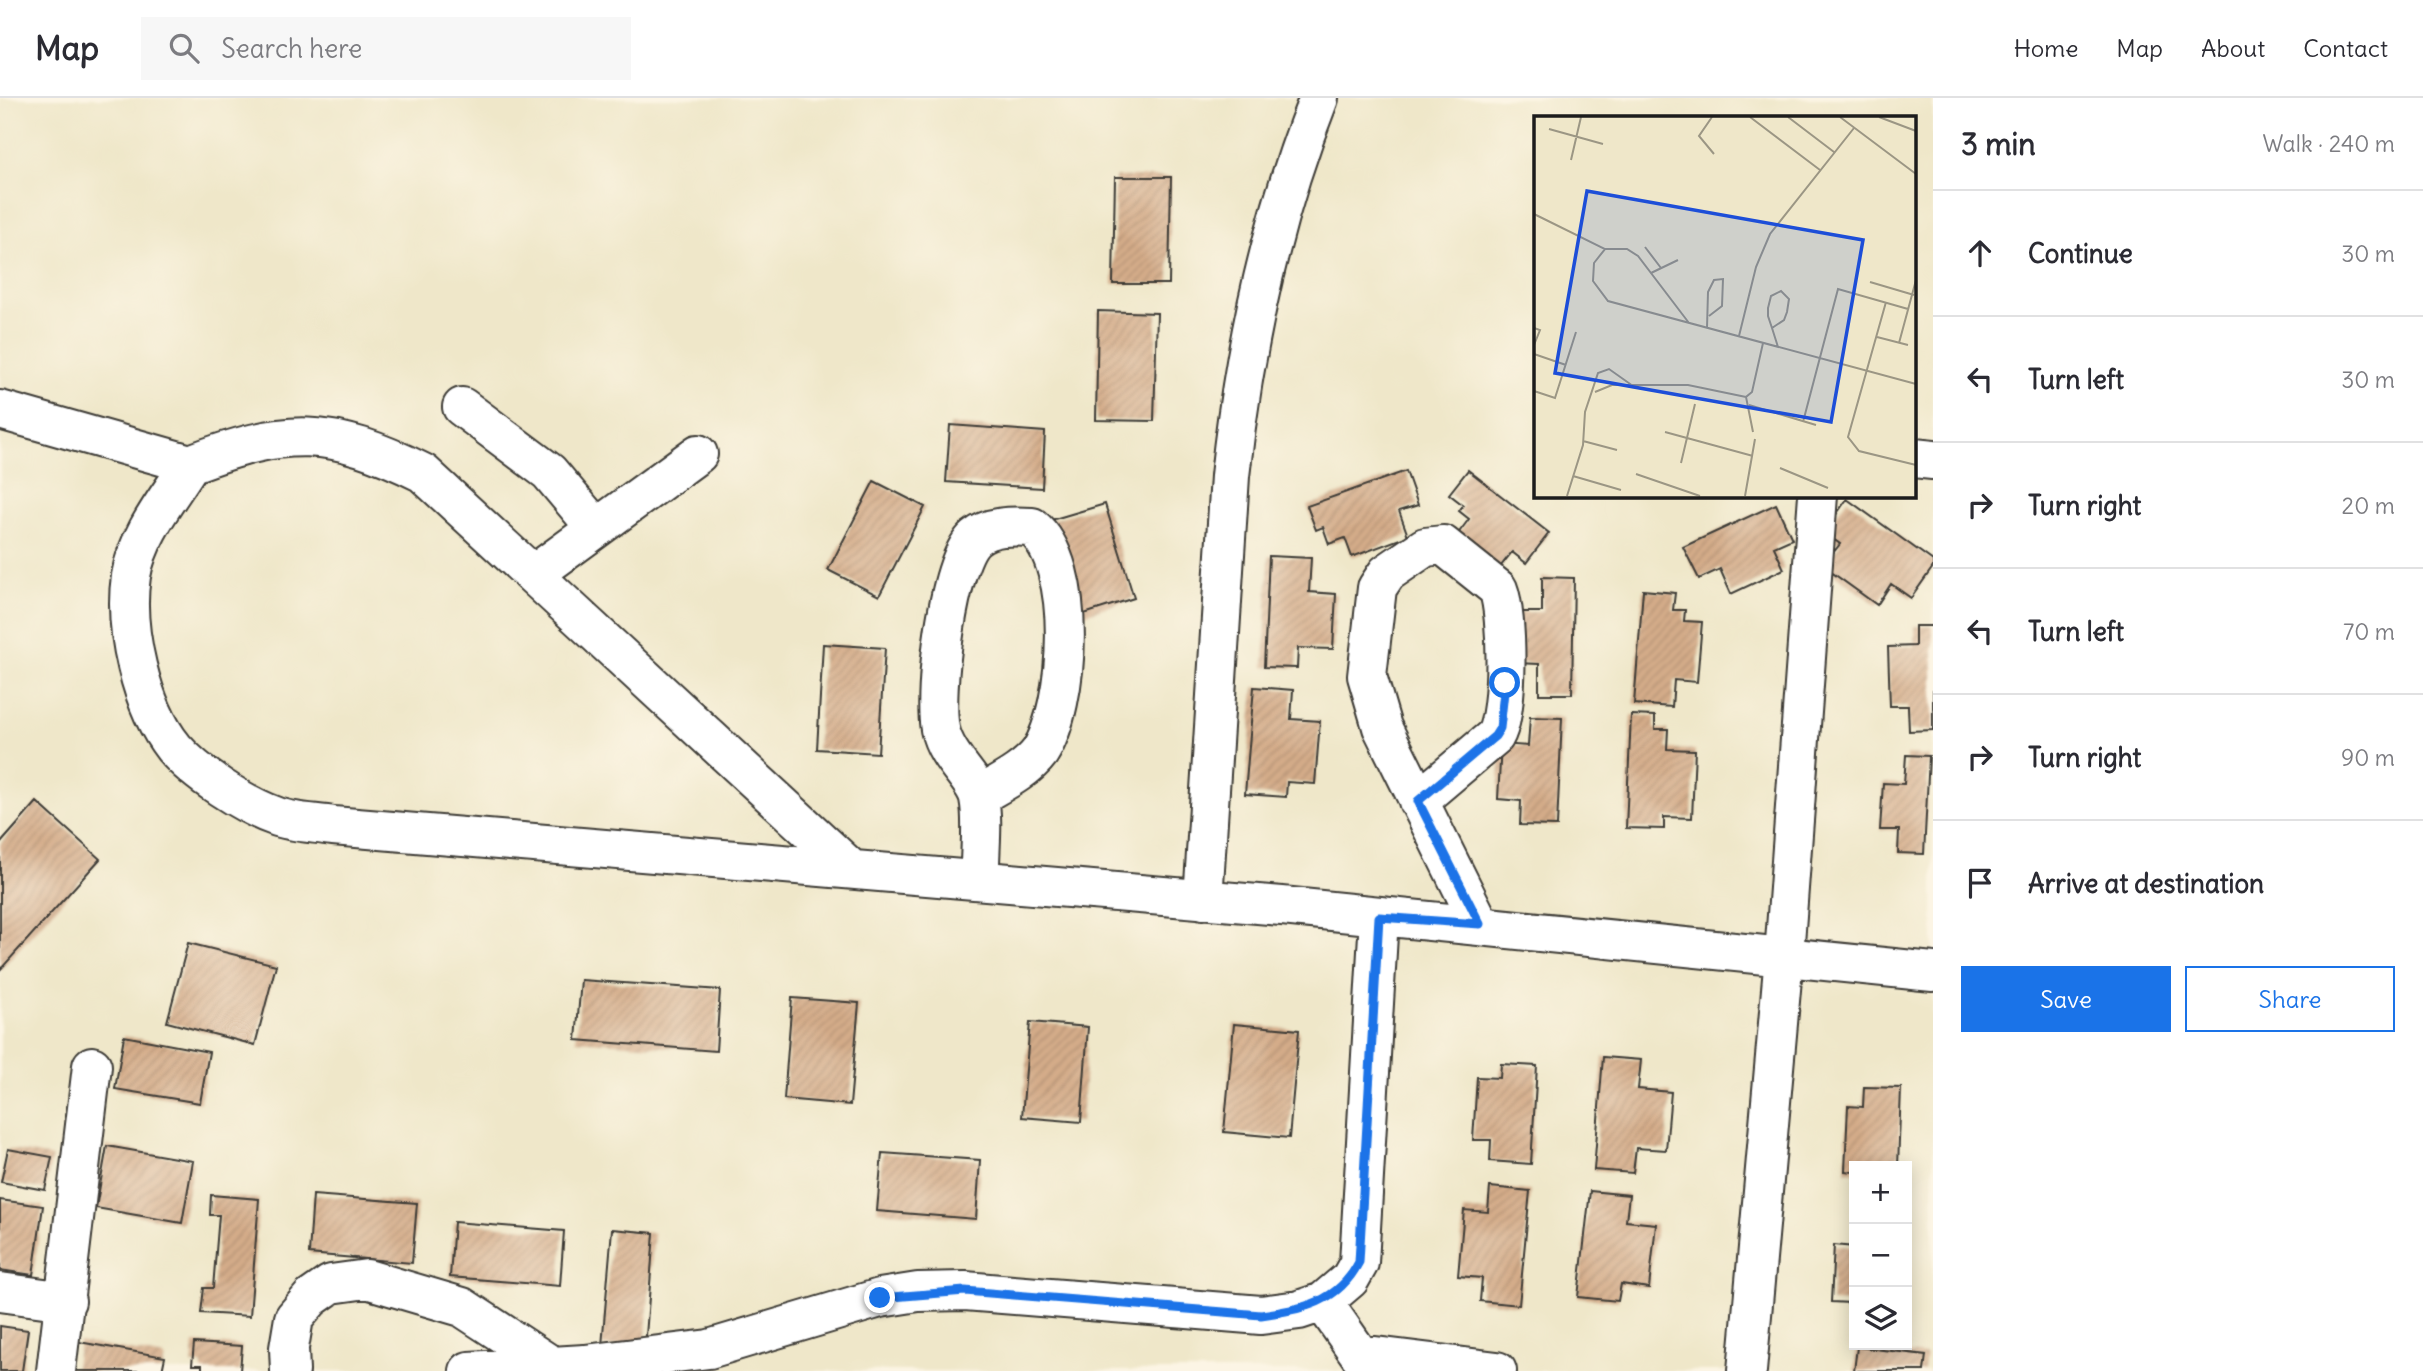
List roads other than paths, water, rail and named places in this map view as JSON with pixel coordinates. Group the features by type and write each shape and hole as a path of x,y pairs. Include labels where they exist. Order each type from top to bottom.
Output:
{"street":[{"path":"1203,900 1230,476 1237,408 1277,220 1291,170 1319,98"},
{"path":"461,407 549,472 596,528"},
{"path":"0,410 190,464 238,446 280,437 338,439 378,450 423,473 851,869"},
{"path":"534,574 698,454"},
{"path":"190,464 144,537 131,577 131,631 146,697 174,748 217,785 276,817 333,826 980,878 1379,917 1480,924 1933,972"},
{"path":"1746,1371 1784,956 1818,497"},
{"path":"979,796 1020,770 1039,754 1057,712 1065,632 1062,598 1048,544 1032,527 995,529 978,536 968,546 959,564 944,633 939,684 940,729 948,752 979,796 980,878"},
{"path":"1418,801 1495,736 1500,728 1506,678 1498,589 1443,545 1436,544 1425,547 1387,573 1377,587 1367,676 1382,727 1418,801 1480,924"},
{"path":"469,1371 549,1364 585,1364 709,1349 880,1298 918,1292 965,1291 1261,1315 1299,1310 1323,1302 1350,1279 1359,1262 1379,917"},
{"path":"56,1371 92,1066"},
{"path":"290,1371 289,1348 294,1318 311,1298 331,1283 367,1279 462,1307 549,1364"},
{"path":"0,1292 66,1301"},
{"path":"1323,1302 1365,1362 1497,1371"}]}
